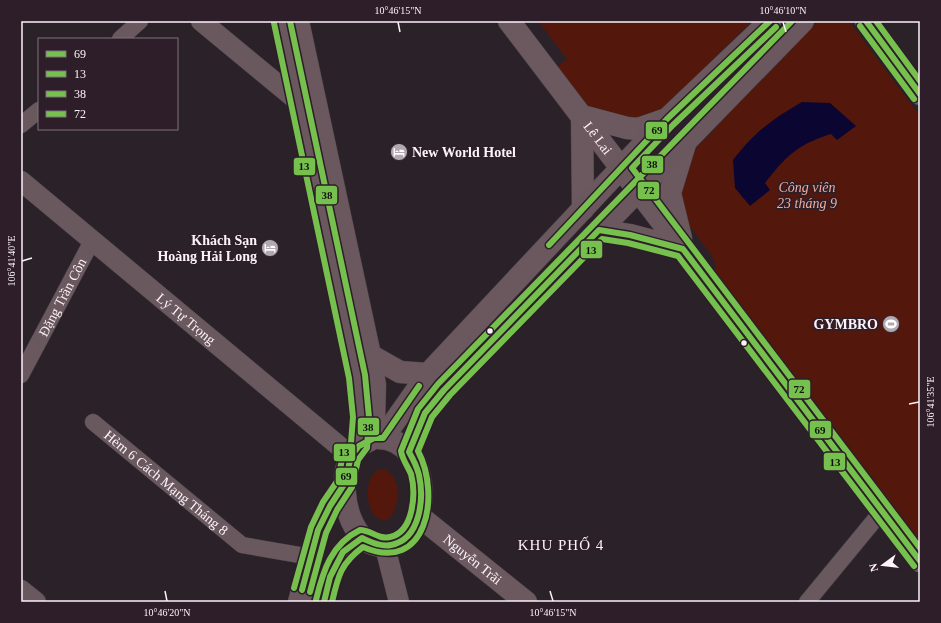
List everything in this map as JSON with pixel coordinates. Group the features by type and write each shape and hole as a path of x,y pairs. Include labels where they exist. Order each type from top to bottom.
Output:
{"main road":[{"path":"282,21 360,389 361,417 367,444"},
{"path":"298,21 376,385 367,444"},
{"name":"Lê Lai","path":"509,21 920,561"},
{"path":"299,602 318,530 330,506 367,444 428,374 667,119 770,21"},
{"path":"409,452 426,413 444,390 803,21"},
{"path":"866,21 920,94"},
{"path":"583,209 582,116 627,128 638,129 667,119"},
{"path":"598,230 630,235 683,249 670,194 684,144"},
{"path":"370,355 400,372 428,374"},
{"path":"345,482 348,512 353,526 362,538 373,544 385,547 406,538 414,528 419,516 421,503 419,474 409,452 394,440 367,444"},
{"name":"Nguyễn Trãi","path":"419,516 526,602"},
{"path":"324,602 330,577 343,552 362,538"}],"street":[{"path":"121,38 140,21"},
{"path":"201,21 299,102"},
{"path":"21,125 38,111"},
{"name":"Lý Tự Trọng","path":"21,181 92,241 367,444"},
{"name":"Đặng Trần Côn","path":"21,375 92,241"},
{"name":"Hẻm 6 Cách Mạng Tháng 8","path":"93,422 242,545 311,557"},
{"path":"807,602 882,511"},
{"path":"385,547 399,602"},
{"path":"21,590 36,602"}],"green space":[{"path":"538,21 752,21 657,115 645,121 591,110 557,67 567,59"},
{"name":"Công viên 23 tháng 9","path":"818,21 849,21 920,116 920,544 715,275 715,264 712,256 683,217 676,199 692,152"},
{"path":"381,469 388,472 393,477 398,492 395,508 392,515 387,520 379,519 374,514 368,497 370,479 375,472"}],"shaded area":[{"path":"802,102 830,103 856,126 837,140 831,134 809,142 794,152 780,165 765,183 770,190 750,206 735,188 733,160 764,127"}],"transit line":[{"name":"38","path":"290,21 365,375 369,417 367,448 358,460 352,487 337,510 326,533 310,592"},
{"name":"69","path":"549,245 667,119 770,21"},
{"name":"38","path":"316,600 325,569 330,559 335,551 350,536 360,530 364,530 382,537 390,537 398,534 409,520 413,501 413,482 401,451 418,409 438,384 792,21"},
{"name":"69","path":"866,21 920,94"},
{"name":"72","path":"876,21 920,81"},
{"name":"13","path":"274,23 349,378 353,417 351,443 343,454 338,480 323,502 311,527 294,588"},
{"name":"13","path":"860,26 914,99"},
{"name":"72","path":"776,27 673,125 632,168 920,548"},
{"name":"69","path":"324,602 330,577 343,552 362,538 380,545 391,545 401,541 409,535 414,526 418,516 421,495 419,475 409,452 425,413 444,390 599,230 630,235 683,249 920,561"},
{"name":"13","path":"332,602 336,585 345,565 363,547 385,553 402,550 415,541 423,526 428,508 428,488 425,469 418,451 432,417 450,395 602,239 628,243 678,256 914,566"},
{"name":"69","path":"302,590 318,530 330,506 345,483 351,456 359,446 374,438 383,438 419,386"}],"place":[{"name":"New World Hotel","path":"399,152"},
{"name":"Khách Sạn Hoàng Hải Long","path":"270,248"},
{"name":"GYMBRO","path":"891,324"}],"district":[{"name":"KHU PHỐ 4","path":"561,545"}]}
